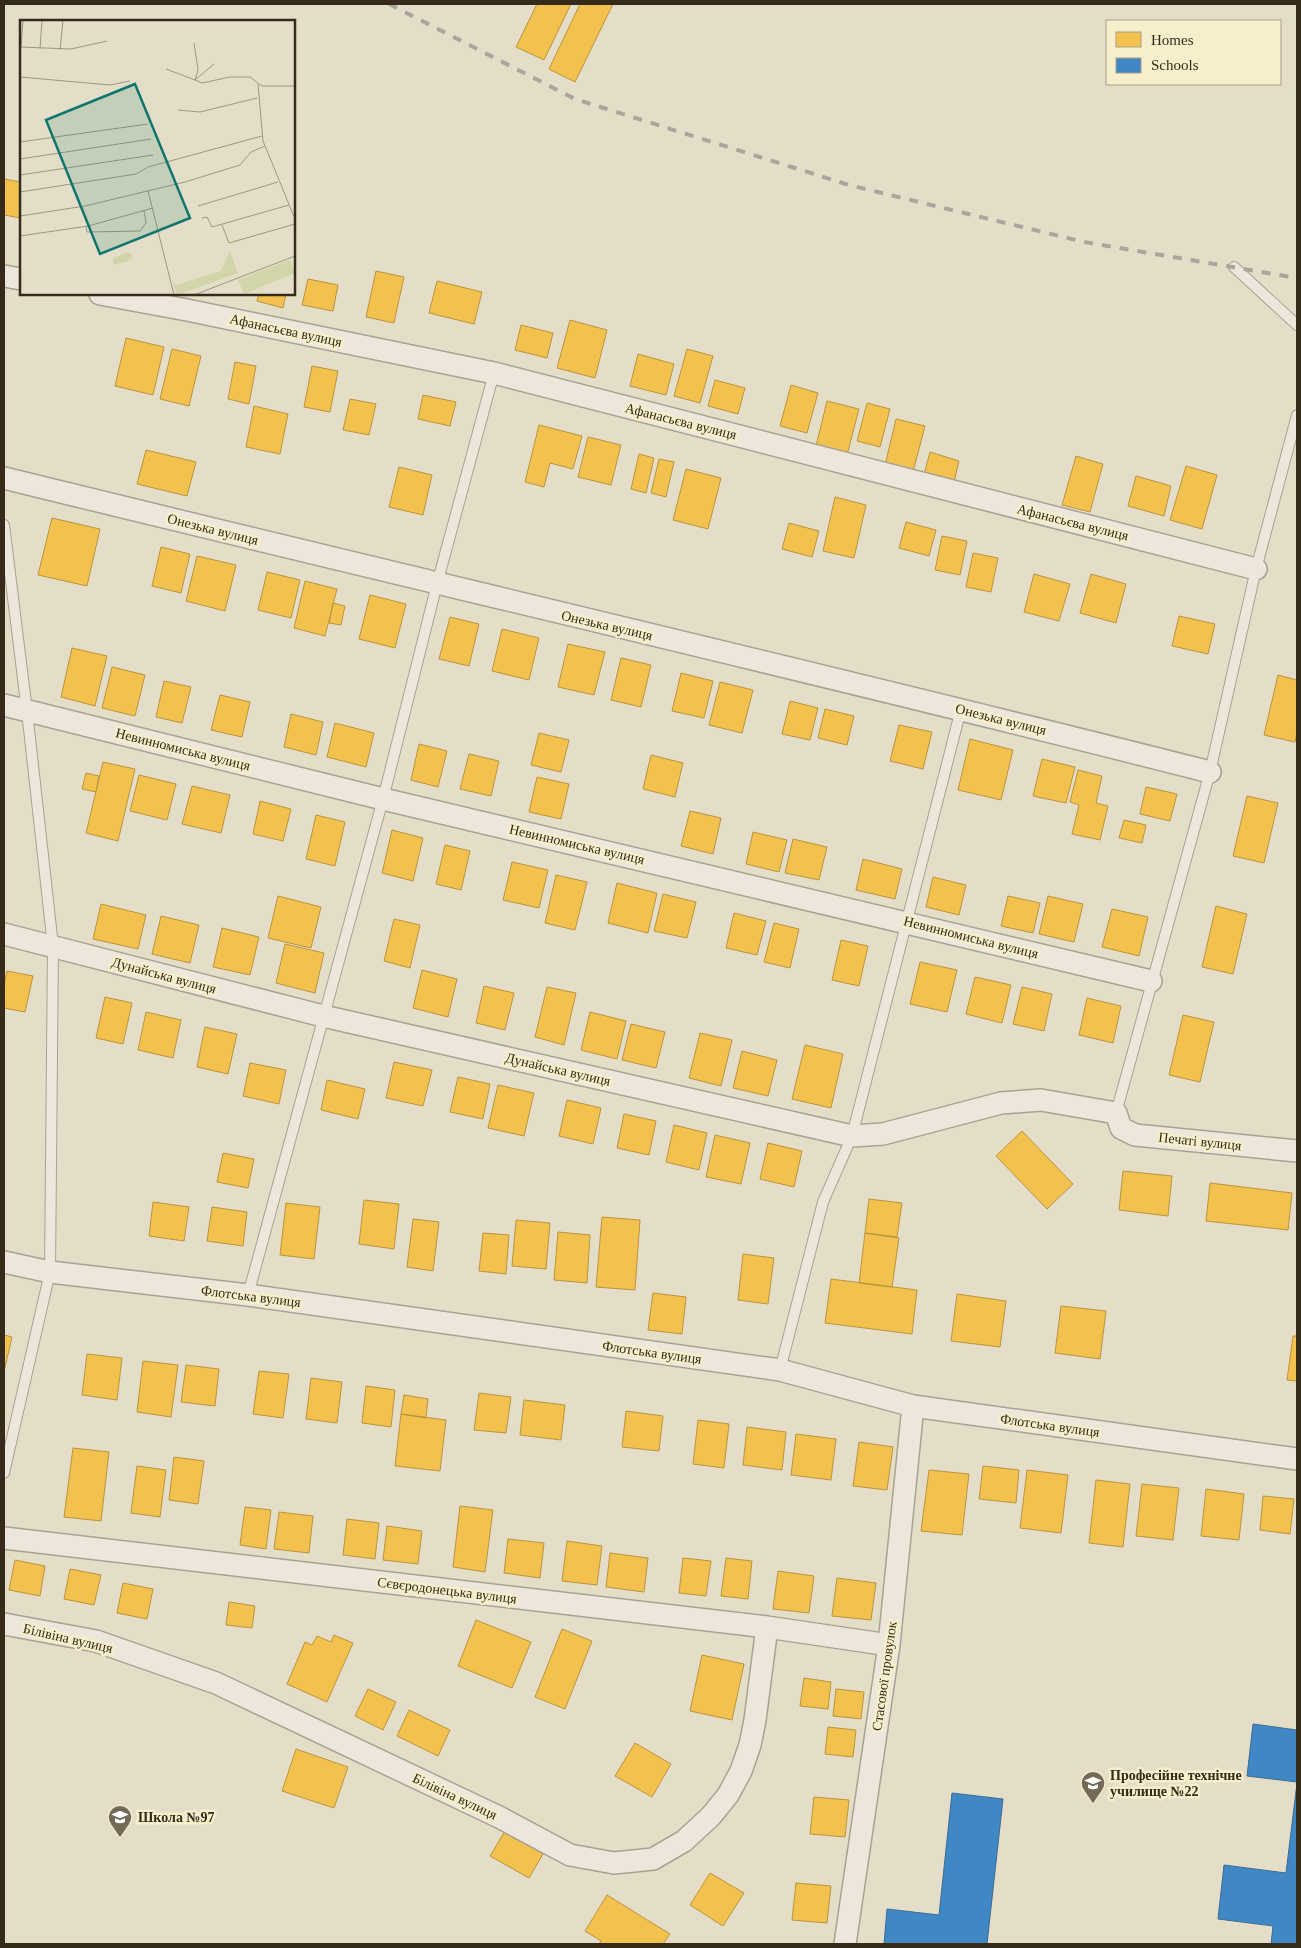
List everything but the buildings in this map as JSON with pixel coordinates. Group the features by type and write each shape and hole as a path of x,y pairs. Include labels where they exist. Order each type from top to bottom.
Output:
{"street":[{"path":"4,276 20,280"},
{"name":"Афанасьєва вулиця","path":"105,295 494,373 1256,570"},
{"name":"Онезька вулиця","path":"4,478 961,709 1210,772"},
{"name":"Невинномиська вулиця","path":"4,705 383,799 1151,981"},
{"name":"Дунайська вулиця","path":"4,934 323,1016 852,1136 882,1134 1001,1103 1041,1100 1116,1113"},
{"name":"Печаті вулиця","path":"1116,1113 1121,1128 1135,1135 1297,1151"},
{"name":"Флотська вулиця","path":"4,1262 50,1272 248,1295 780,1370 913,1406 1297,1459"},
{"name":"Стасової провулок","path":"845,1944 890,1644 913,1406"},
{"name":"Сєвєродонецька вулиця","path":"4,1538 890,1644"},
{"name":"Білівіна вулиця","path":"4,1624 96,1641 216,1683 499,1817 570,1855 614,1863 653,1859 684,1841 711,1816 728,1795 741,1771 750,1745 767,1628"}],"lane":[{"path":"1234,267 1297,325"},
{"path":"248,1295 383,799 437,584 494,373"},
{"path":"1116,1113 1210,772 1256,570 1297,415"},
{"path":"4,524 28,710 53,946 50,1272 4,1473"},
{"path":"780,1370 823,1202 852,1136 961,709"}],"railway":[{"path":"389,4 575,99 849,185 1084,242 1297,278"}],"place":[{"name":"Професійне технічне училище №22","path":"1093,1804"},
{"name":"Школа №97","path":"120,1838"}]}
